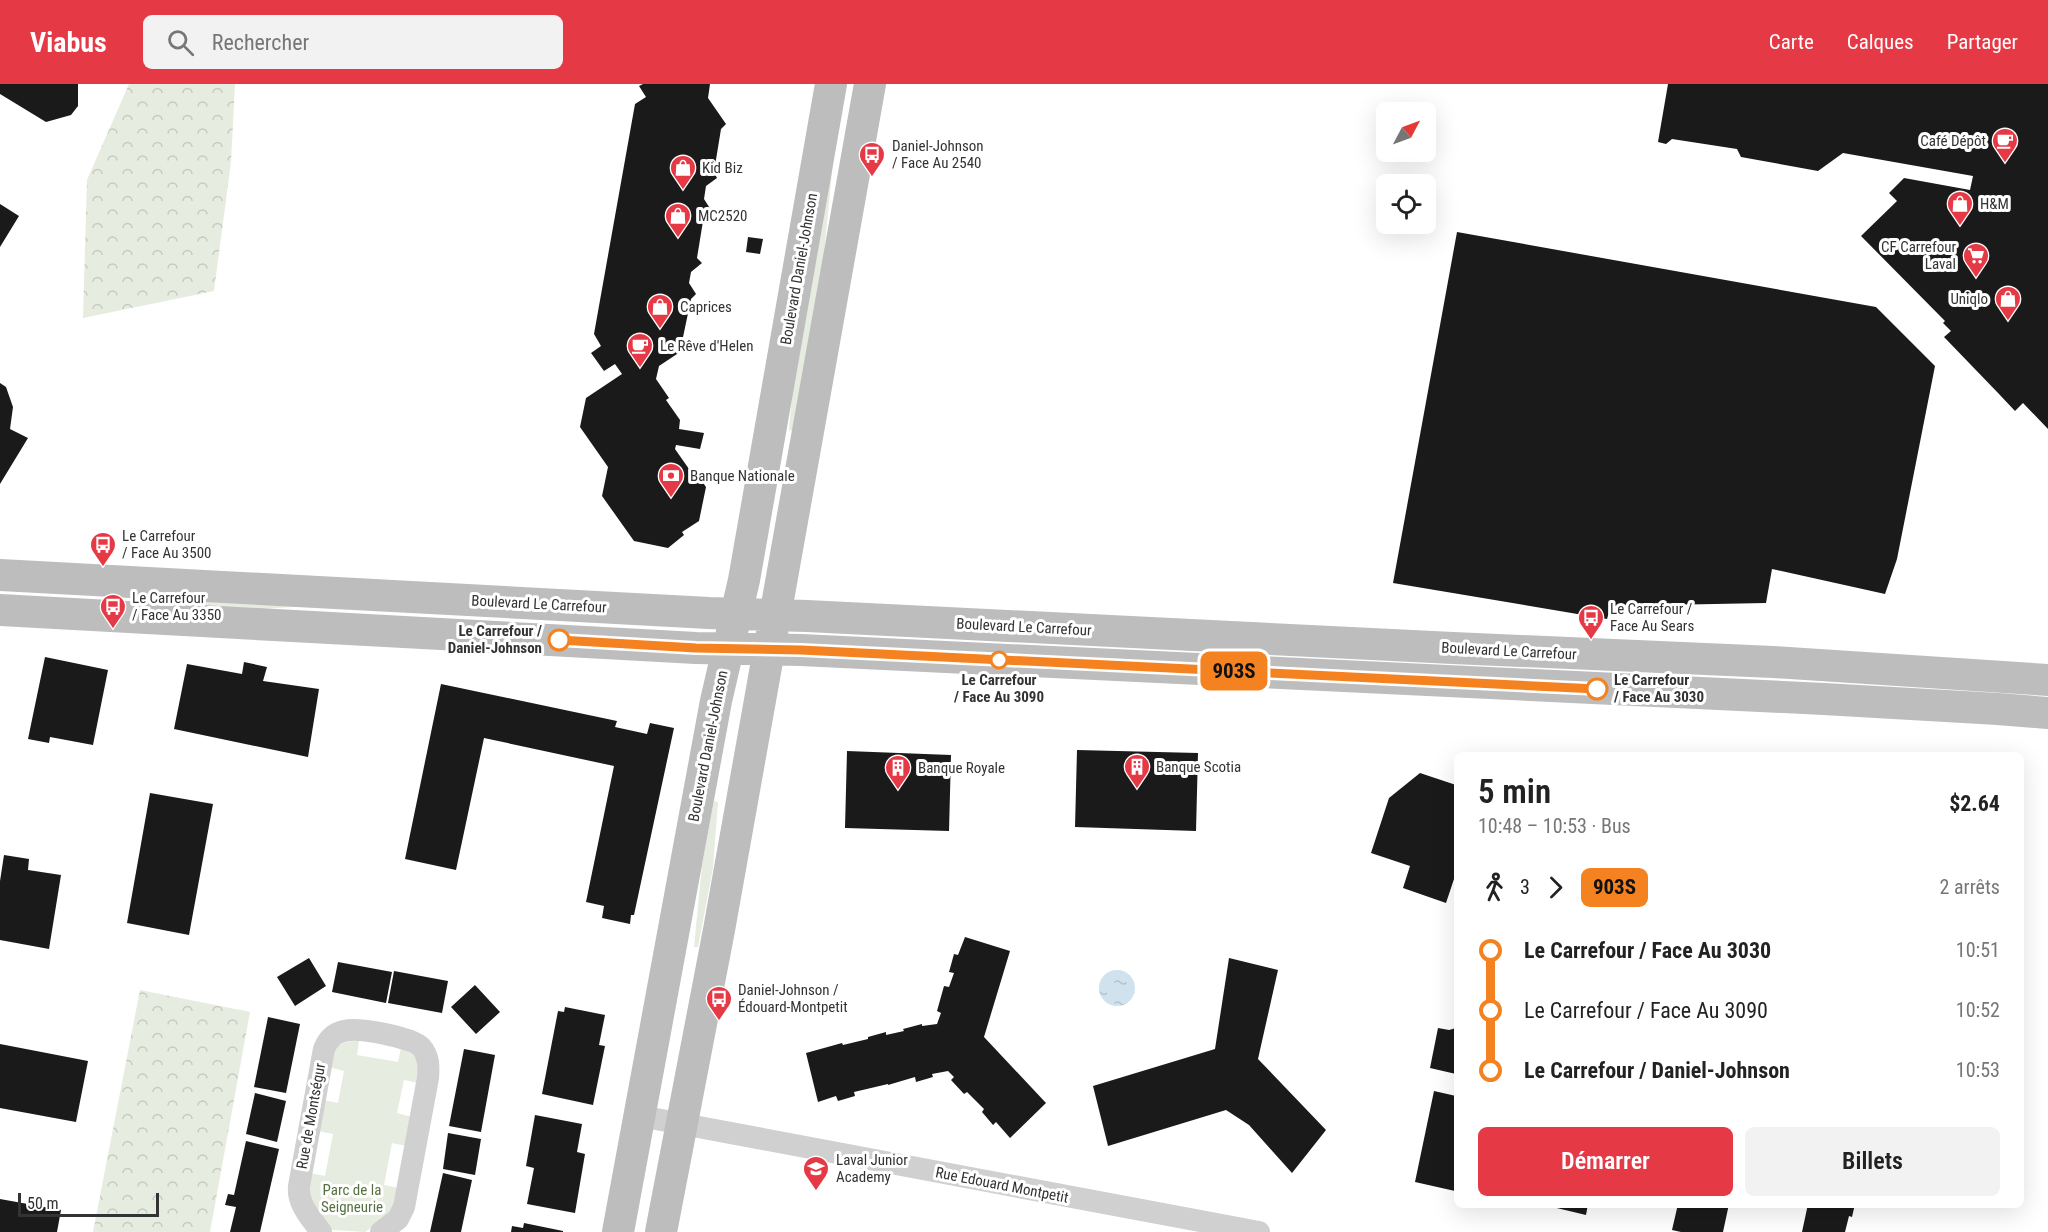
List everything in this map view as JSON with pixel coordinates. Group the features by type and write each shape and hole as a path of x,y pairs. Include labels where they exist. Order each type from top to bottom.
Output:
{"street":[{"name":"Boulevard Daniel-Johnson","path":"618,1232 716,701 744,580 831,84"},
{"path":"661,1232 770,650 870,84"},
{"name":"Boulevard Le Carrefour","path":"0,575 736,614 776,614 1773,662 2048,680"},
{"path":"0,610 728,649 1824,699 2048,713"},
{"name":"Rue de Montségur","path":"321,1232 302,1205 299,1198 299,1186 324,1049 331,1037 353,1030 412,1041 422,1049 428,1062 428,1078 404,1208 398,1220 381,1232"},
{"name":"Rue Edouard Montpetit","path":"640,1116 1259,1232"}],"green space":[{"path":"129,84 235,84 231,162 214,291 83,318 87,180"},
{"path":"833,162 824,254 793,431 789,430 795,357"},
{"path":"217,599 310,606 224,611 131,604"},
{"path":"714,801 718,802 713,868 698,947 694,947 702,865"},
{"path":"140,990 250,1012 210,1232 93,1232"},
{"name":"Parc de la Seigneurie","path":"359,1040 357,1055 398,1062 401,1048 412,1054 419,1070 418,1083 404,1080 397,1113 412,1117 407,1146 392,1143 384,1185 399,1188 394,1211 365,1232 333,1230 327,1226 309,1200 310,1173 325,1176 333,1134 318,1131 323,1100 338,1103 344,1071 329,1067 331,1060 335,1050 342,1044"}],"water":[{"path":"1117,970 1129,976 1135,988 1129,1000 1117,1006 1105,1000 1099,988 1105,976"}],"building":[{"path":"0,84 78,84 78,106 71,115 46,122 0,94"},
{"path":"643,84 710,84 708,98 726,124 721,129 714,172 717,178 706,186 704,199 711,210 704,215 697,258 702,263 691,272 689,283 696,294 691,299 682,342 686,348 659,366 656,379 669,398 666,400 680,420 679,429 704,433 700,449 676,445 675,449 689,469 692,467 706,487 699,521 682,532 684,535 668,548 634,541 602,496 608,467 580,427 586,398 622,374 615,364 604,371 591,353 601,346 594,334 635,104 646,97 639,86"},
{"name":"CF Carrefour Laval","path":"1668,84 2048,84 2048,429 2023,403 2015,411 1944,337 1951,331 1943,323 1945,321 1861,236 1897,201 1889,193 1904,178 1970,190 1973,176 1843,153 1818,171 1741,157 1737,149 1672,139 1666,144 1658,142"},
{"path":"0,204 19,216 0,247"},
{"path":"1457,232 1876,307 1935,366 1897,559 1885,594 1772,569 1766,603 1611,606 1607,619 1393,583"},
{"path":"748,237 763,239 760,254 746,252"},
{"path":"0,383 6,387 13,407 10,429 28,438 0,484"},
{"path":"45,657 108,670 93,745 50,737 49,743 28,739"},
{"path":"244,662 267,667 263,681 319,689 308,757 174,729 187,664 242,674"},
{"path":"441,684 617,721 615,727 647,734 650,723 674,728 634,915 631,915 630,924 602,918 604,906 586,902 614,766 484,738 456,870 405,859"},
{"name":"Banque Scotia","path":"1077,750 1198,753 1196,831 1075,827"},
{"name":"Banque Royale","path":"847,751 951,755 949,831 845,828"},
{"path":"1420,773 1454,784 1454,879 1446,903 1403,888 1410,866 1371,853 1389,798"},
{"path":"150,793 213,804 189,935 127,923"},
{"path":"4,855 29,859 28,870 61,875 49,949 0,940 0,881"},
{"path":"965,937 1010,951 984,1037 1046,1103 1010,1138 996,1122 993,1125 982,1112 984,1109 967,1092 964,1094 951,1080 954,1077 948,1071 932,1074 933,1077 916,1082 915,1077 854,1092 855,1096 838,1101 836,1096 818,1102 806,1053 842,1043 843,1045 868,1039 868,1037 886,1032 886,1035 904,1031 903,1029 922,1024 922,1026 937,1024 941,1013 937,1011 944,986 949,987 954,973 949,972 954,954 958,955"},
{"path":"309,958 326,986 295,1006 277,977"},
{"path":"1229,958 1278,970 1258,1059 1326,1130 1292,1173 1249,1125 1226,1110 1108,1146 1093,1086 1215,1049"},
{"path":"338,962 392,972 386,1003 332,992"},
{"path":"394,971 448,981 442,1013 388,1003"},
{"path":"475,985 500,1012 476,1034 451,1007"},
{"path":"565,1007 605,1015 599,1045 605,1046 593,1105 542,1094 558,1011 564,1012"},
{"path":"268,1017 300,1024 286,1093 254,1087"},
{"path":"1438,1028 1454,1029 1454,1074 1430,1068"},
{"path":"0,1044 88,1061 76,1122 0,1108"},
{"path":"464,1049 495,1055 481,1132 449,1126"},
{"path":"1434,1091 1454,1096 1454,1191 1415,1182"},
{"path":"255,1093 286,1101 277,1142 246,1134"},
{"path":"535,1115 582,1124 577,1152 585,1154 575,1213 527,1204 534,1168 526,1166"},
{"path":"448,1133 481,1139 475,1175 443,1169"},
{"path":"246,1141 279,1149 260,1232 230,1232 236,1207 225,1205 228,1194 234,1195"},
{"path":"443,1173 472,1180 461,1232 430,1232"},
{"path":"0,1199 61,1210 57,1232 0,1232"},
{"path":"1557,1208 1587,1208 1586,1215"},
{"path":"1677,1208 1728,1208 1723,1232 1672,1230"},
{"path":"1807,1208 1854,1208 1852,1217 1849,1216 1845,1232 1802,1232"},
{"path":"524,1223 563,1232 511,1232 512,1226 523,1228"}],"bus line":[{"name":"903S","path":"559,640 696,648 801,650 913,657 1216,669 1597,689"}],"place":[{"name":"Café Dépôt","path":"2005,164"},
{"name":"Daniel-Johnson / Face Au 2540","path":"872,178"},
{"name":"Kid Biz","path":"683,191"},
{"name":"H&M","path":"1960,227"},
{"name":"MC2520","path":"678,239"},
{"name":"CF Carrefour Laval","path":"1976,279"},
{"name":"Uniqlo","path":"2008,322"},
{"name":"Caprices","path":"660,330"},
{"name":"Le Rêve d'Helen","path":"640,369"},
{"name":"Banque Nationale","path":"671,499"},
{"name":"Le Carrefour / Face Au 3500","path":"103,568"},
{"name":"Le Carrefour / Face Au 3350","path":"113,630"},
{"name":"Le Carrefour / Daniel-Johnson","path":"559,640"},
{"name":"Le Carrefour / Face Au Sears","path":"1591,641"},
{"name":"Le Carrefour / Face Au 3090","path":"999,660"},
{"name":"Le Carrefour / Face Au 3030","path":"1597,689"},
{"name":"Banque Scotia","path":"1137,790"},
{"name":"Banque Royale","path":"898,791"},
{"name":"Daniel-Johnson / Édouard-Montpetit","path":"719,1022"},
{"name":"Laval Junior Academy","path":"816,1192"}]}
